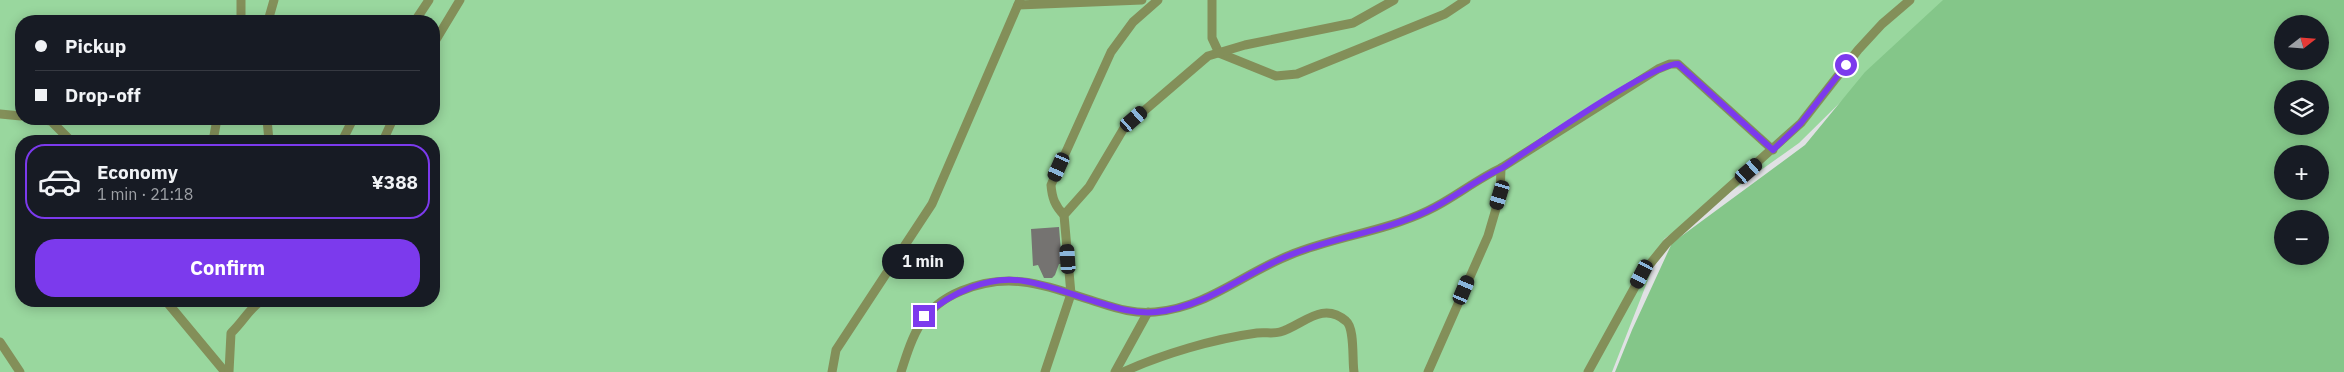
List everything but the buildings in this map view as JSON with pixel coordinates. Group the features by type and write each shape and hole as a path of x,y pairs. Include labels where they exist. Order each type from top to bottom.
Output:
{"lane":[{"path":"241,0 241,15"},
{"path":"270,15 274,0"},
{"path":"419,15 429,0"},
{"path":"440,33 460,0"},
{"path":"832,372 836,350 932,204 1019,3 1142,0"},
{"path":"1045,372 1071,294 1064,214 1052,196 1051,185 1111,52 1133,22 1158,0"},
{"path":"1212,0 1212,38 1219,53 1276,76 1298,74 1445,14 1466,0"},
{"path":"1064,214 1089,188 1124,128 1208,56 1245,45 1353,22 1394,0"},
{"path":"1588,372 1642,274 1667,243 1801,123 1876,30 1910,0"},
{"path":"901,372 910,343 924,316 942,300 963,290 1001,280 1024,281 1126,311 1148,312 1177,309 1218,293 1290,255 1379,229 1427,211 1483,176 1502,168 1616,94 1670,64 1678,64 1773,150"},
{"path":"0,114 15,115"},
{"path":"55,125 65,135"},
{"path":"1428,372 1488,236 1500,195 1502,168"},
{"path":"171,307 225,372"},
{"path":"229,372 232,333 245,320 252,307"},
{"path":"1115,372 1148,312"},
{"path":"1123,372 1163,355 1178,351 1257,333 1280,332 1305,318 1321,314 1338,316 1348,322 1352,330 1351,351 1354,372"},
{"path":"0,342 20,372"}],"green space":[{"path":"0,0 1944,0 1799,143 1664,239 1612,372 0,372"},
{"path":"1943,0 2344,0 2344,372 1615,372 1672,243 1805,145 1865,72"}],"route":[{"path":"924,316 942,300 952,295 963,290 1001,280 1024,281 1126,311 1154,313 1177,309 1218,293 1290,255 1379,229 1427,211 1483,176 1502,168 1644,77 1670,64 1678,64 1773,150 1801,123 1846,65"}]}
